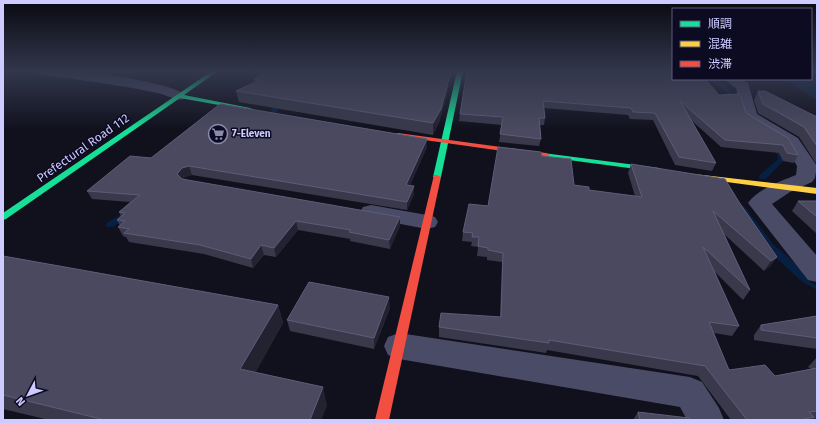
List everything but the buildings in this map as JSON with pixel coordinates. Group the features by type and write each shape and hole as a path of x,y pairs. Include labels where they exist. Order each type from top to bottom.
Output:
{"street":[{"path":"166,91 178,96 261,112"},
{"name":"Prefectural Road 112","path":"3,217 186,91"},
{"path":"382,420 456,91"},
{"path":"744,91 750,116 792,142 807,166 805,178 783,188 759,203 817,273"},
{"path":"391,134 445,143 588,159 672,172"},
{"path":"687,175 817,191"},
{"path":"349,208 427,222"},
{"path":"399,346 690,393 706,420"}],"water":[{"path":"802,91 817,91 817,100"},
{"path":"733,204 744,206 773,244 811,277 810,282 817,286 817,290 801,281 760,243"}],"waterway":[{"path":"728,91 735,104"},
{"path":"268,121 274,112 277,97"},
{"path":"763,177 782,159 778,149"},
{"path":"110,225 126,215"}],"traffic: fast":[{"path":"3,217 186,91"},
{"path":"437,177 456,91"},
{"path":"179,96 250,110"},
{"path":"546,155 659,170"}],"traffic: slow":[{"path":"697,176 817,191"}],"traffic: jam":[{"path":"398,135 546,155"},
{"path":"382,420 437,177"}],"place":[{"name":"7-Eleven","path":"218,134"}]}
